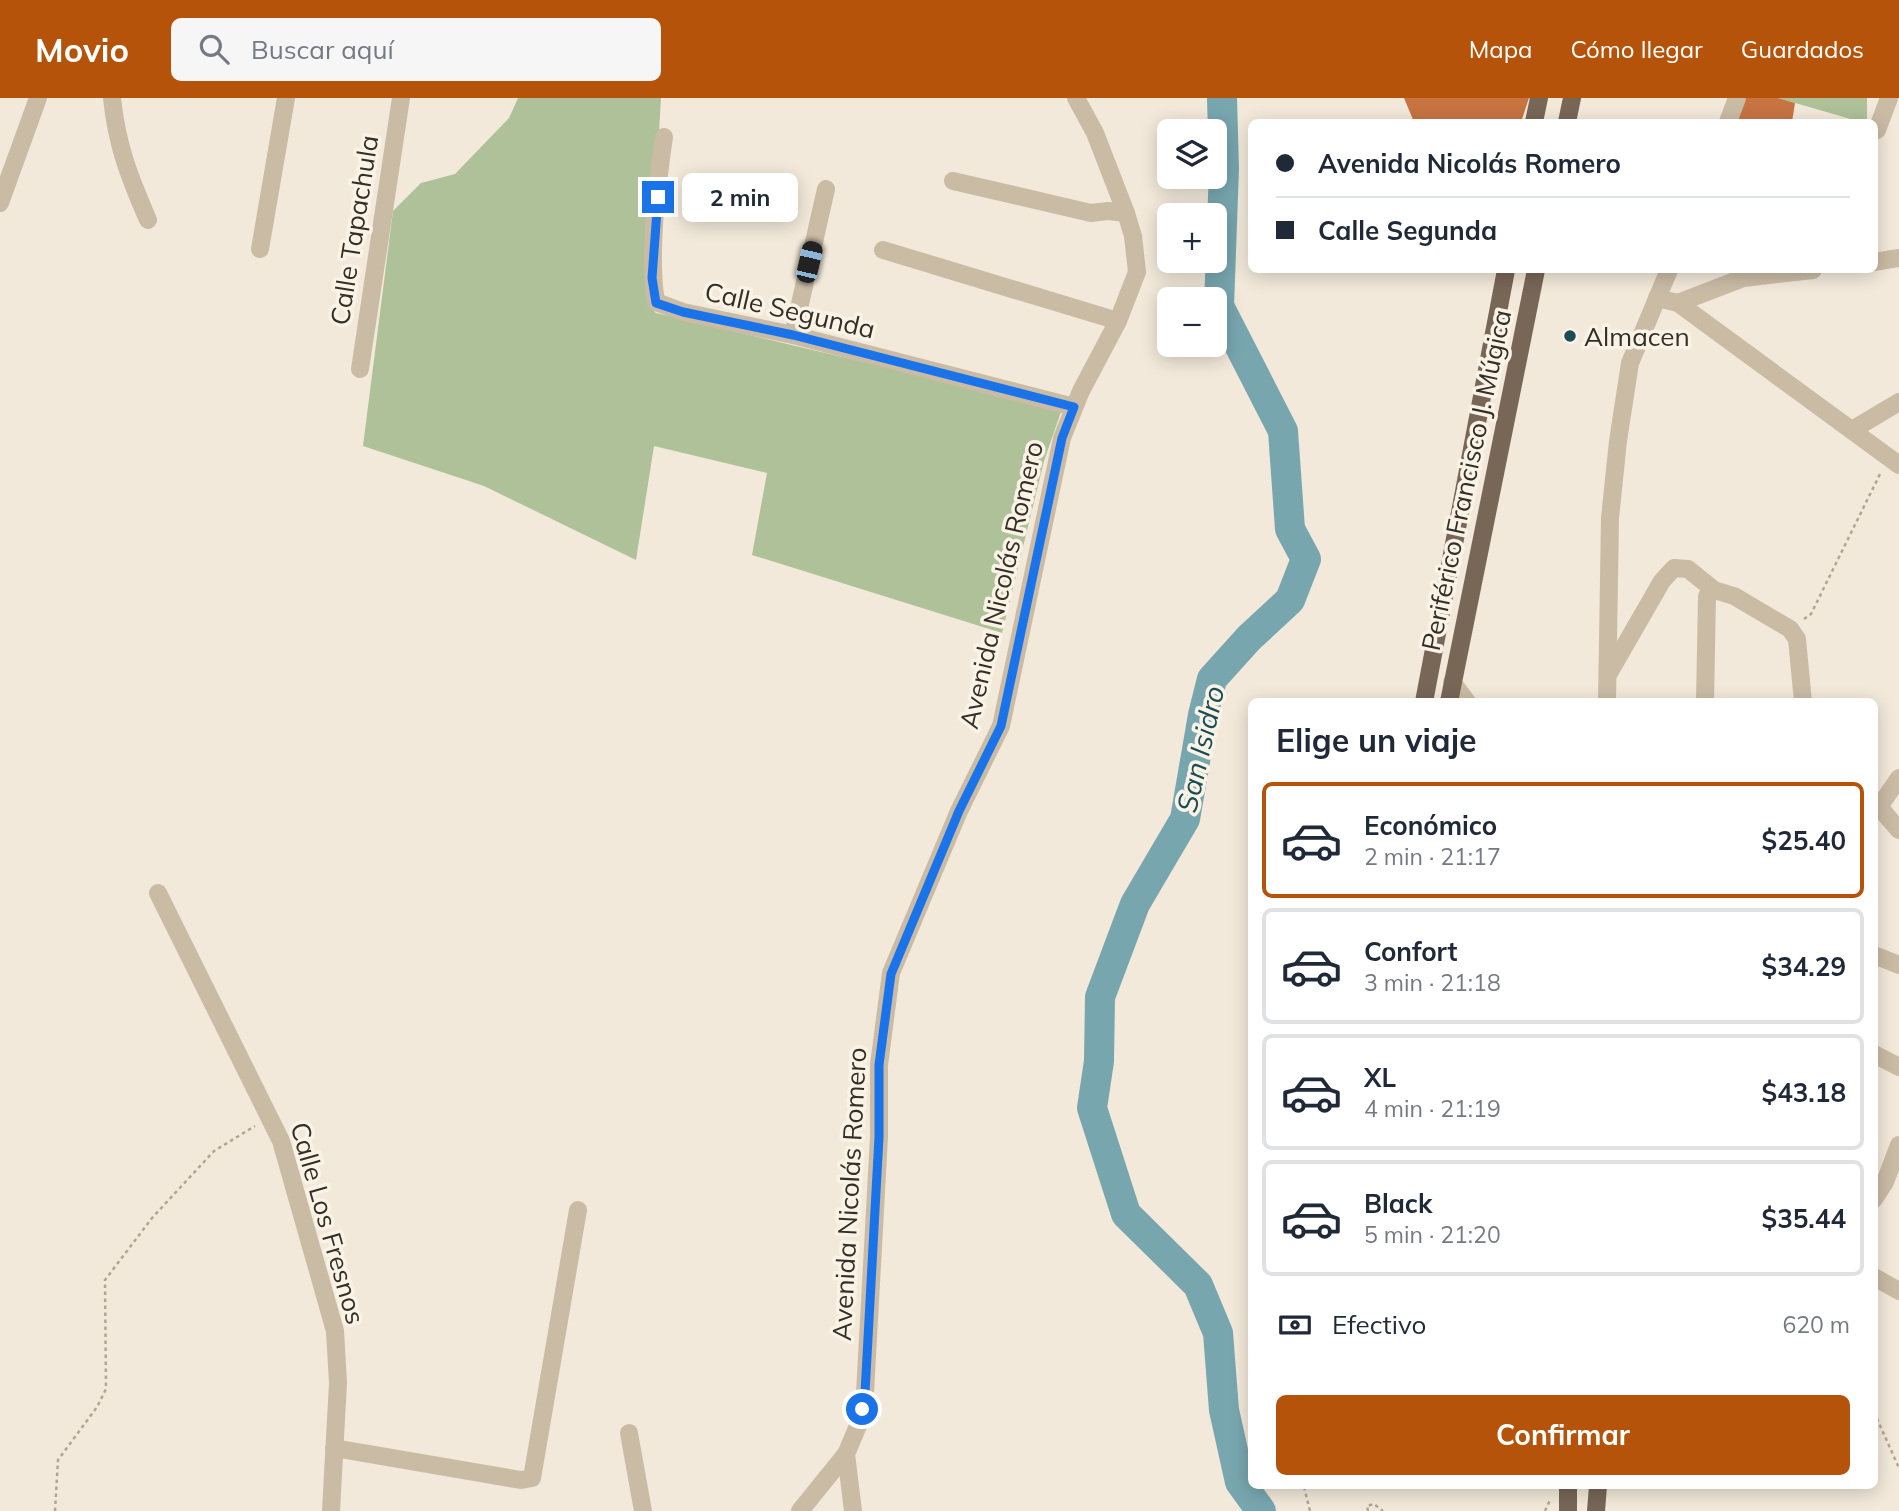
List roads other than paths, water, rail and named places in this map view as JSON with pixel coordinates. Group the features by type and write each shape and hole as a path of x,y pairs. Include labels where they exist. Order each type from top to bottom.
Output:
{"main road":[{"path":"1535,119 1539,98"},
{"path":"1568,119 1572,98"},
{"name":"Periférico Francisco J. Múgica","path":"1425,698 1505,273"},
{"name":"Periférico Francisco J. Múgica","path":"1450,698 1535,273"},
{"path":"1568,1489 1568,1511"},
{"path":"1596,1511 1598,1489"}],"street":[{"path":"0,204 38,98"},
{"path":"112,98 115,132 128,173 148,220"},
{"path":"260,249 286,98"},
{"name":"Calle Tapachula","path":"360,369 401,98"},
{"name":"Avenida Nicolás Romero","path":"846,1454 858,1426 865,1393 879,1137 879,1065 891,974 959,811 1001,726 1062,438 1074,407 1118,321 1137,272 1133,236 1126,213 1095,133 1076,98"},
{"path":"1729,119 1737,98"},
{"path":"1878,127 1889,98"},
{"name":"Calle Segunda","path":"664,137 652,278 656,303 683,312 793,335 1074,407"},
{"path":"953,181 1091,213 1126,213"},
{"path":"793,335 826,188"},
{"path":"883,250 1118,321"},
{"path":"1878,261 1899,258"},
{"path":"1607,698 1610,518 1618,441 1630,363 1668,273"},
{"path":"1678,303 1742,278 1786,273"},
{"path":"1657,298 1678,303 1894,461"},
{"path":"1852,430 1899,402"},
{"path":"1606,679 1662,581 1674,568 1688,569 1714,590 1734,596 1790,629 1797,639 1803,698"},
{"path":"1705,698 1707,596 1714,590"},
{"path":"1452,682 1464,698"},
{"path":"1878,805 1899,778"},
{"path":"1878,807 1899,830"},
{"name":"Calle Los Fresnos","path":"158,893 281,1141 335,1331 338,1383 331,1511"},
{"path":"1878,957 1899,965"},
{"path":"1878,1056 1899,1067"},
{"path":"1878,1196 1892,1184 1899,1145"},
{"path":"334,1448 521,1480 532,1478 578,1210"},
{"path":"1878,1279 1899,1291"},
{"path":"629,1433 643,1511"},
{"path":"800,1511 846,1454"},
{"path":"846,1454 853,1511"}],"waterway":[{"name":"San Isidro","path":"1222,98 1224,169 1219,306 1283,431 1290,529 1306,559 1290,600 1249,638 1212,679 1185,819 1135,904 1100,997 1099,1061 1092,1108 1126,1214 1198,1285 1218,1333 1224,1410 1240,1482 1261,1511"}],"place":[{"name":"Almacen","path":"1570,336"}]}
